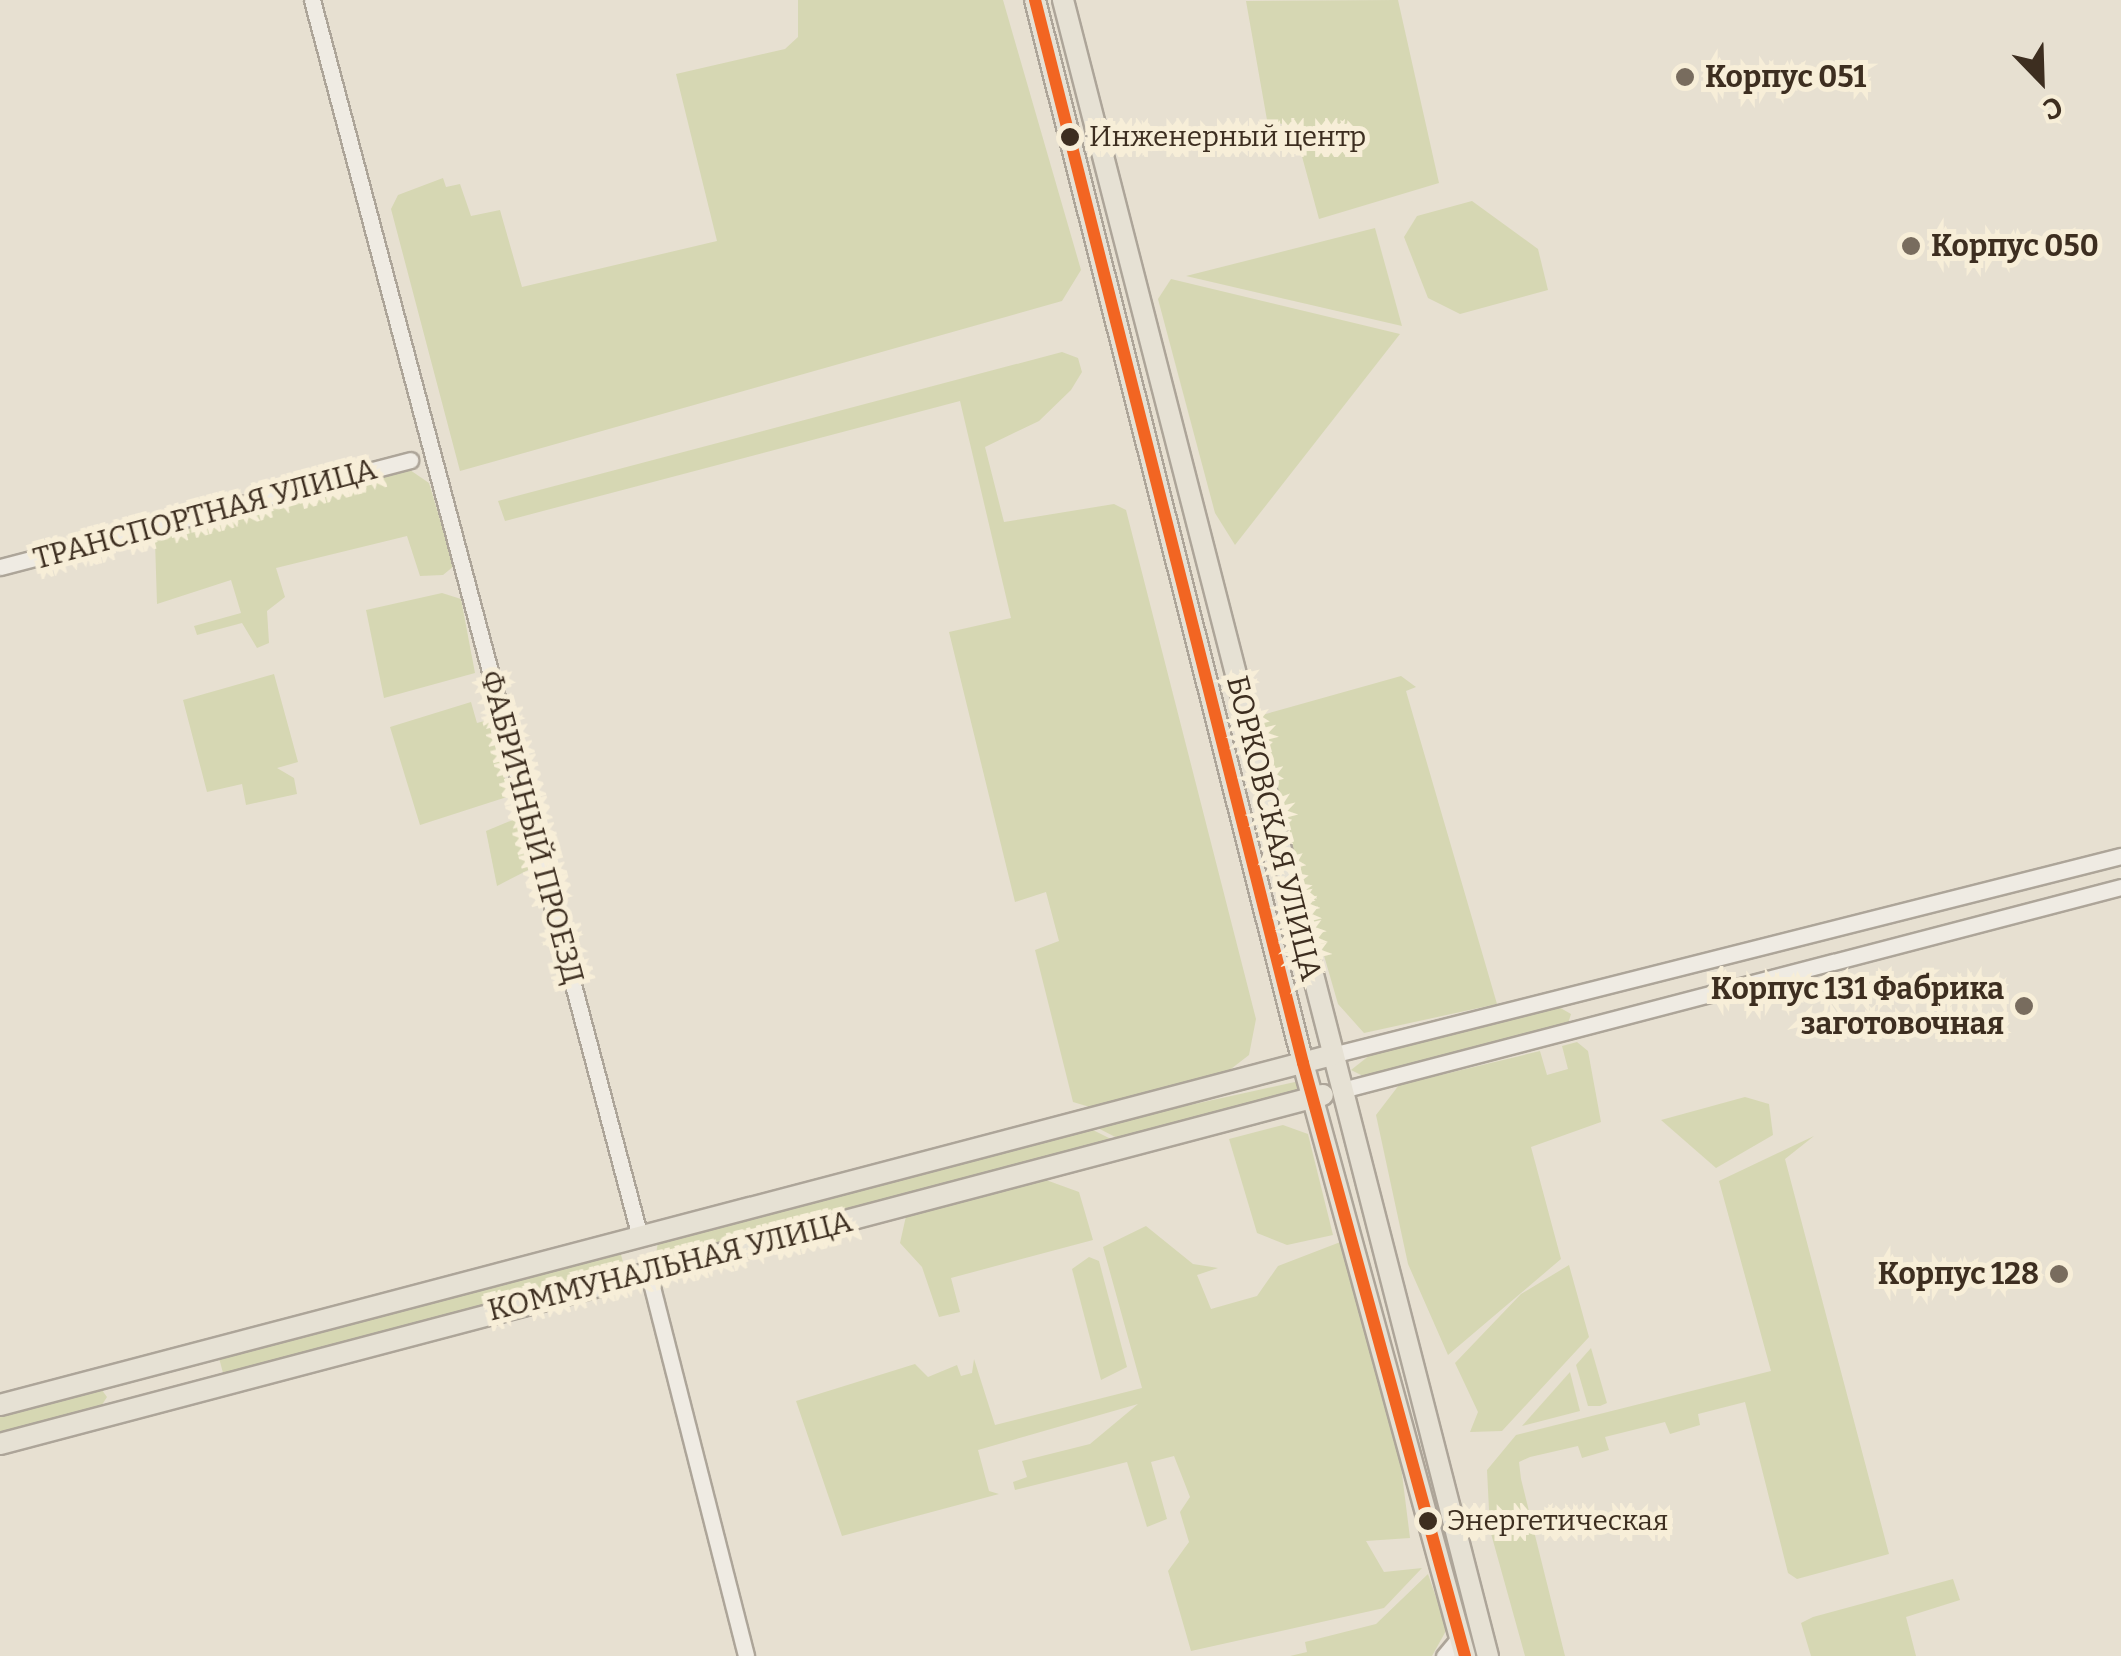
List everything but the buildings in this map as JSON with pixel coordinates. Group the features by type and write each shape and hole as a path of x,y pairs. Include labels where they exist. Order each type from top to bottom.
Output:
{"main road":[{"name":"БОРКОВСКАЯ УЛИЦА","path":"1035,0 1303,1063 1463,1646"},
{"name":"БОРКОВСКАЯ УЛИЦА","path":"1063,0 1488,1656"},
{"path":"1108,288 1134,282"},
{"name":"КОММУНАЛЬНАЯ УЛИЦА","path":"0,1405 1332,1056"},
{"name":"КОММУНАЛЬНАЯ УЛИЦА","path":"0,1444 1342,1090"},
{"name":"ФАБРИЧНЫЙ ПРОЕЗД","path":"640,1237 648,1271"},
{"path":"141,1367 131,1390 148,1402"},
{"path":"97,1379 114,1399 106,1414"}],"street":[{"name":"ФАБРИЧНЫЙ ПРОЕЗД","path":"312,0 640,1237"},
{"name":"ТРАНСПОРТНАЯ УЛИЦА","path":"0,567 410,460"},
{"path":"1332,1056 2121,856"},
{"path":"1342,1090 2121,887"},
{"name":"ФАБРИЧНЫЙ ПРОЕЗД","path":"648,1271 746,1656"},
{"path":"1444,1656 1463,1646"}],"green space":[{"path":"798,0 1003,0 1081,270 1062,301 460,471 391,209 398,195 443,178 446,187 460,184 471,216 500,210 522,287 717,241 676,74 785,49 798,37"},
{"path":"1398,0 1439,183 1319,219 1294,127 1267,120 1246,1"},
{"path":"1472,201 1538,249 1548,290 1460,314 1428,298 1404,237 1417,216"},
{"path":"1375,228 1402,326 1186,276"},
{"path":"1171,279 1400,334 1235,545 1215,513 1158,299"},
{"path":"1062,352 1078,358 1082,372 1071,390 1039,421 985,447 1004,522 1114,504 1126,510 1256,1019 1249,1055 1227,1072 1093,1108 1073,1102 1035,950 1059,941 1046,892 1015,902 949,632 1011,618 960,401 505,521 498,501"},
{"path":"410,470 429,483 454,566 443,575 420,576 407,536 276,568 285,597 267,611 269,643 257,648 242,623 197,635 194,626 241,613 231,580 157,604 155,541 163,534"},
{"path":"442,593 461,599 475,673 384,698 366,610"},
{"path":"274,674 298,762 277,768 294,778 297,794 246,805 242,784 207,792 183,700"},
{"path":"1401,676 1416,687 1406,691 1497,1004 1364,1033 1338,1004 1255,717"},
{"path":"471,702 477,723 488,720 510,796 420,825 390,727"},
{"path":"520,817 534,867 497,886 486,831"},
{"path":"1557,1006 1571,1014 1567,1027 1367,1078 1351,1070 1370,1055"},
{"path":"1577,1042 1588,1051 1601,1122 1531,1147 1561,1259 1448,1355 1408,1264 1376,1115 1399,1085 1540,1051 1547,1075 1568,1069 1562,1046"},
{"path":"1304,1080 1303,1090 1121,1140 1094,1126"},
{"path":"1745,1097 1769,1104 1773,1135 1716,1168 1661,1120"},
{"path":"1283,1125 1308,1134 1333,1235 1287,1245 1257,1233 1229,1139"},
{"path":"1089,1128 1115,1141 666,1261 656,1254 658,1242"},
{"path":"1814,1136 1785,1159 1889,1554 1797,1579 1788,1573 1745,1402 1698,1414 1700,1425 1670,1434 1665,1422 1605,1437 1609,1450 1582,1458 1578,1446 1530,1457 1519,1462 1521,1479 1565,1656 1525,1656 1490,1530 1487,1470 1516,1435 1771,1371 1719,1181"},
{"path":"1046,1180 1079,1192 1093,1240 951,1278 960,1312 939,1317 922,1267 900,1243 906,1216"},
{"path":"1146,1226 1193,1264 1218,1268 1197,1275 1211,1309 1257,1296 1278,1266 1343,1241 1401,1466 1410,1538 1366,1541 1384,1572 1422,1568 1384,1608 1191,1651 1168,1571 1189,1542 1180,1512 1190,1497 1174,1456 1151,1462 1167,1519 1147,1527 1127,1462 1015,1490 1013,1482 1027,1477 1022,1461 1090,1444 1138,1404 978,1450 989,1491 999,1494 842,1536 796,1401 915,1364 928,1377 957,1365 961,1376 972,1373 974,1359 995,1425 1142,1388 1103,1247"},
{"path":"620,1251 625,1270 224,1378 219,1358"},
{"path":"1089,1257 1099,1261 1127,1367 1101,1380 1072,1269"},
{"path":"1569,1265 1589,1337 1502,1431 1470,1432 1478,1412 1455,1363 1521,1294"},
{"path":"1591,1348 1607,1403 1600,1406 1588,1406 1576,1365"},
{"path":"1570,1372 1580,1411 1522,1426"},
{"path":"99,1386 107,1397 100,1408 0,1435 0,1411"},
{"path":"1428,1574 1447,1629 1432,1656 1290,1656 1307,1652 1305,1642 1376,1624"},
{"path":"1953,1579 1960,1600 1906,1617 1916,1656 1811,1656 1801,1623"}],"transit line":[{"path":"1035,0 1303,1063 1465,1656"}],"place":[{"name":"Корпус 051","path":"1685,77"},
{"name":"Инженерный центр","path":"1070,137"},
{"name":"Корпус 050","path":"1911,246"},
{"name":"Корпус 131 Фабрика заготовочная","path":"2024,1006"},
{"name":"Корпус 128","path":"2059,1274"},
{"name":"Энергетическая","path":"1428,1521"}]}
